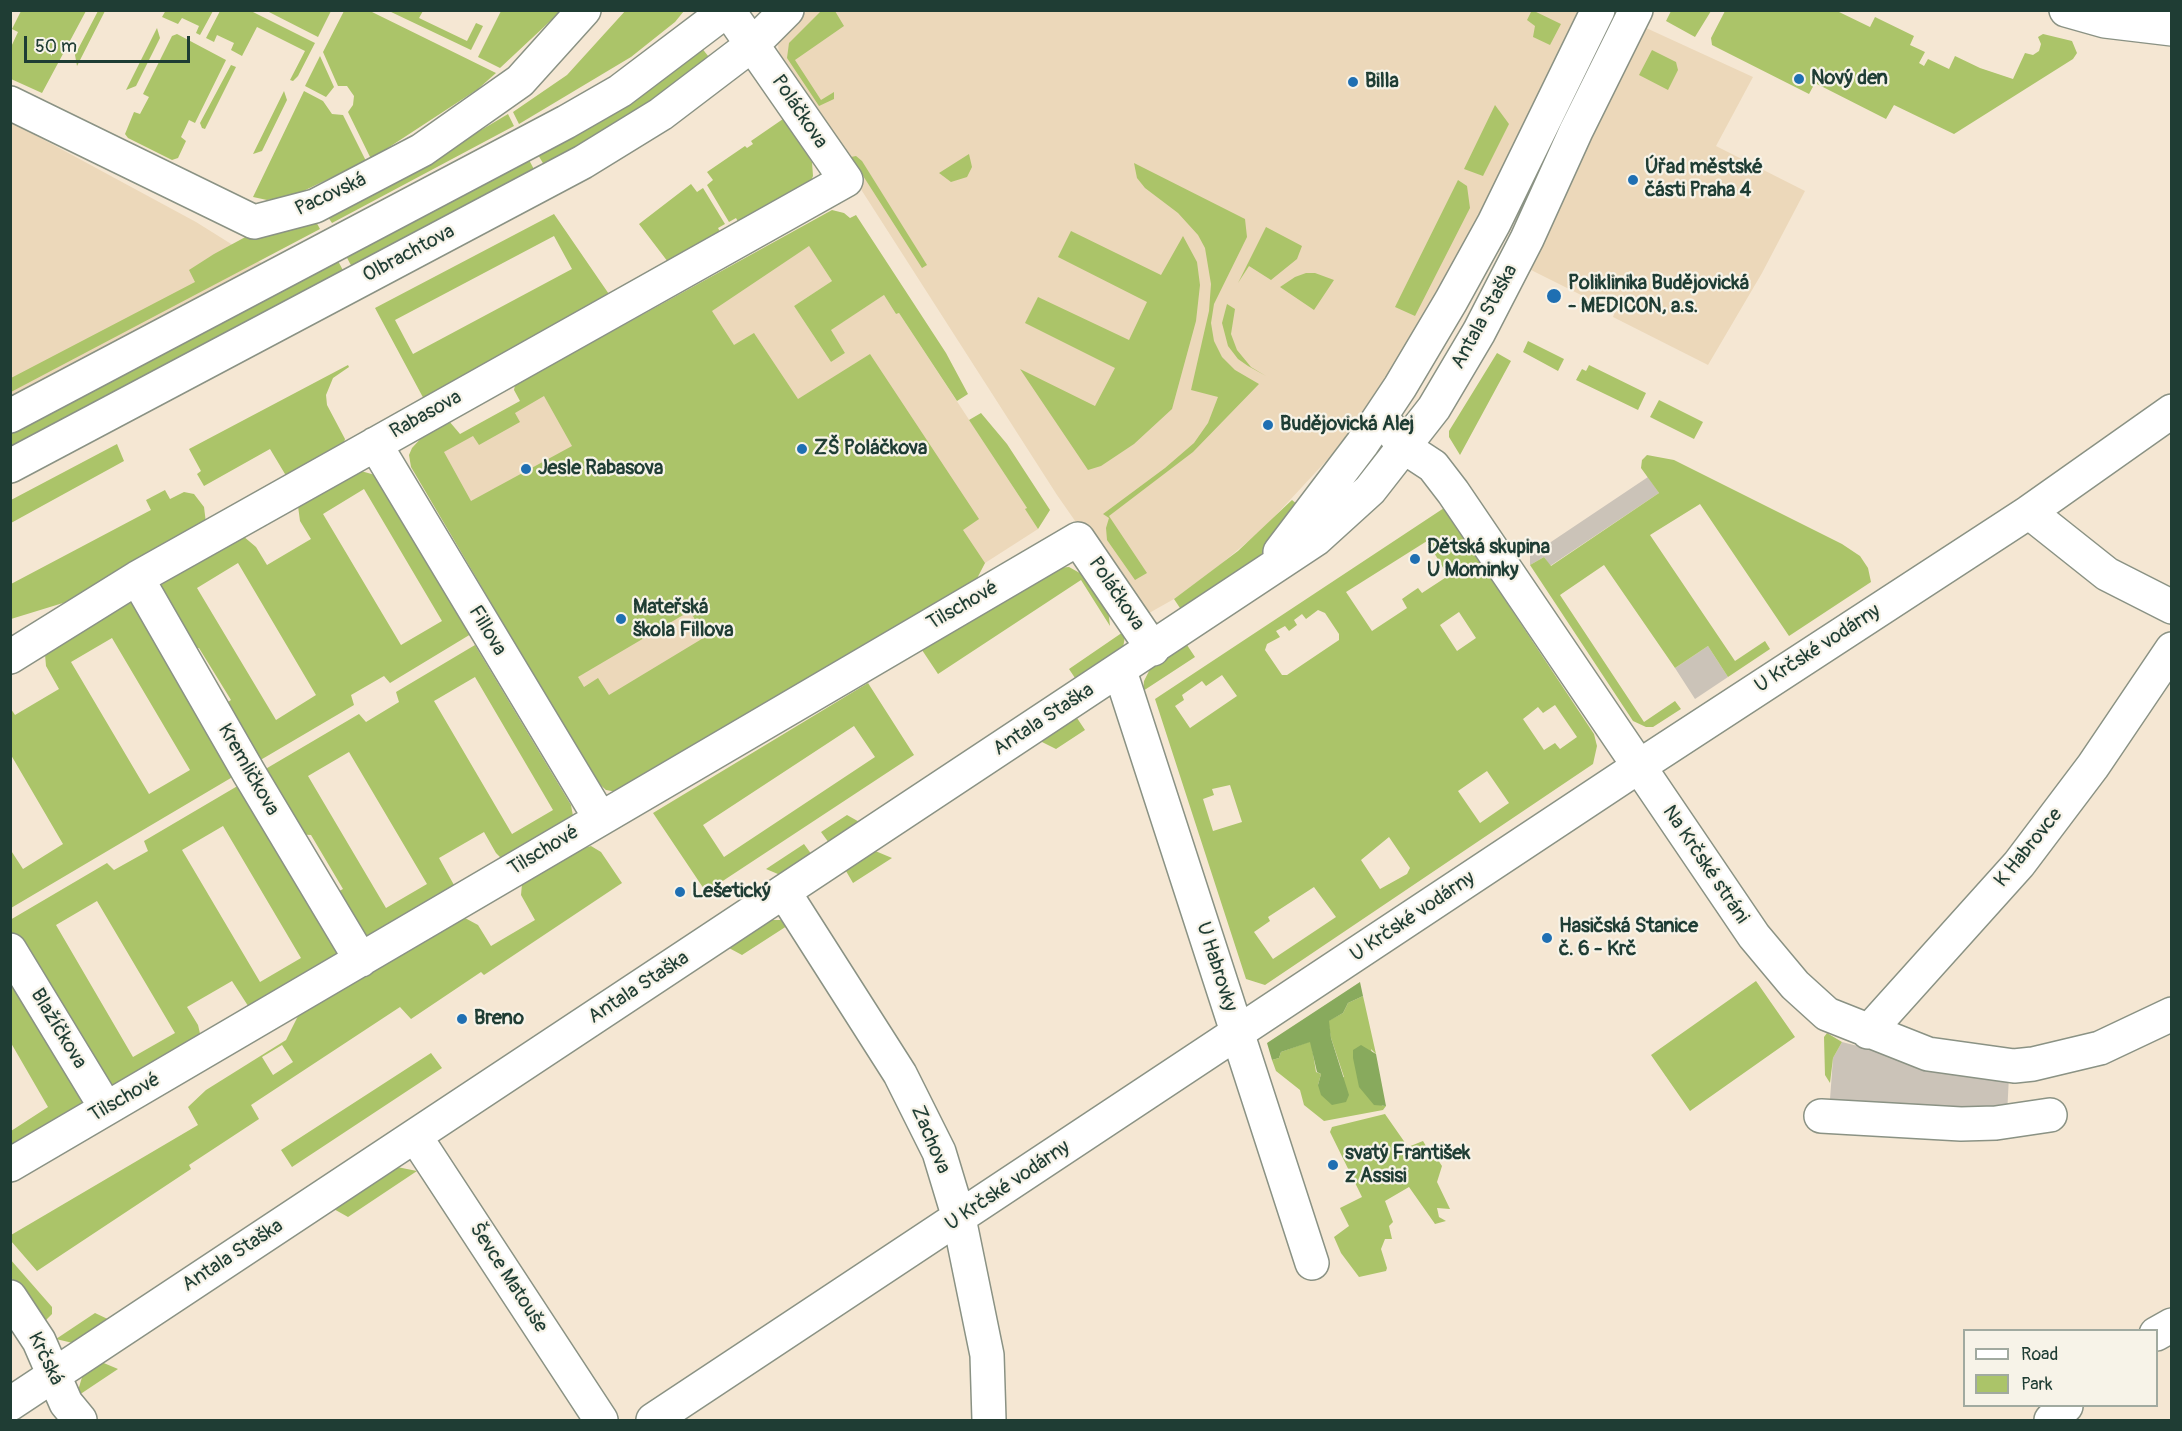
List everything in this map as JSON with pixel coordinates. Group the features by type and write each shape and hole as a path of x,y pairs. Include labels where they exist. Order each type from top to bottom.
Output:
{"street":[{"name":"Pacovská","path":"10,104 254,222 315,206 422,150 520,81 584,10"},
{"name":"Poláčkova","path":"727,10 753,44 846,180"},
{"path":"10,416 566,122 620,91 727,10"},
{"name":"Olbrachtova","path":"10,466 583,162 661,114 753,44 787,10"},
{"name":"Antala Staška","path":"1266,570 1381,416 1451,301 1494,223 1598,10"},
{"name":"Antala Staška","path":"10,1404 1153,649 1266,570 1317,539 1370,490 1434,408 1479,332 1527,239 1576,130 1636,10"},
{"path":"2066,10 2105,21 2172,29"},
{"name":"Rabasova","path":"10,657 137,578 846,180"},
{"name":"U Krčské vodárny","path":"653,1420 1638,767 2029,512 2172,411"},
{"name":"Na Krčské stráni","path":"1381,416 1404,447 1433,466 1453,492 1754,936 1795,985 1827,1014 1928,1054 2014,1066 2033,1064 2100,1048 2172,1014"},
{"name":"Fillova","path":"375,444 600,818"},
{"path":"2029,512 2107,574 2172,607"},
{"name":"Poláčkova","path":"1078,539 1153,649"},
{"name":"Tilschové","path":"10,1165 1078,539"},
{"name":"Kremličkova","path":"137,578 249,773 361,960"},
{"name":"K Habrovce","path":"1868,1032 2019,864 2092,766 2172,649"},
{"name":"U Habrovky","path":"1119,671 1312,1263"},
{"name":"Zachova","path":"784,892 900,1074 939,1152 959,1218 987,1356 989,1420"},
{"name":"Blažíčkova","path":"10,950 106,1108"},
{"path":"1821,1116 1961,1124 1996,1123 2034,1116 2014,1066"},
{"name":"Ševce Matouše","path":"415,1136 601,1420"},
{"name":"Krčská","path":"10,1296 39,1341 66,1403 80,1420"},
{"path":"2158,1333 2172,1325"},
{"path":"2051,1420 2065,1407"}],"shaded area":[{"path":"808,10 1584,11 1484,211 1388,387 1353,432 1264,528 1174,599 1142,617 1057,495 780,63 778,44 786,30"},
{"path":"1644,27 1753,77 1716,146 1805,191 1762,273 1708,365 1613,317 1615,312 1525,267"},
{"path":"11,122 196,222 268,267 11,402"},
{"name":"ZŠ Poláčkova","path":"800,232 832,281 794,306 831,362 845,353 830,330 884,295 896,314 899,313 1027,508 1026,510 1038,529 985,563 971,590 628,783 416,460 520,401"},
{"path":"1648,477 1659,493 1550,566 1544,557 1530,565 1530,556"},
{"path":"1708,646 1728,677 1695,699 1675,668"},
{"path":"1842,1042 1920,1062 2009,1076 2007,1115 1828,1127 1833,1058"}],"green space":[{"path":"166,10 213,11 200,35 196,33 199,26 182,18 178,24 162,17"},
{"path":"501,10 561,11 500,68 478,57"},
{"path":"626,10 684,11 675,22 631,57 519,124 513,112 567,75"},
{"path":"822,10 835,11 844,26 795,60 821,100 834,92 834,99 819,106 787,58 789,43"},
{"path":"1532,10 1561,24 1550,45 1533,37 1535,26 1527,20"},
{"path":"1671,10 1711,11 1695,37 1666,21"},
{"path":"21,11 86,11 42,93 11,79 11,47 18,32 12,29"},
{"path":"98,11 105,11 77,66 75,55"},
{"path":"220,11 251,11 315,43 298,76 293,81 290,80 305,51 257,27 242,56 231,50 234,43 217,35 214,42 206,38"},
{"path":"267,11 331,11 318,37"},
{"path":"344,11 370,11 496,73 478,89 371,159 348,112 353,105 354,96 347,86 338,86 323,52"},
{"path":"389,11 423,11 419,18 467,41 476,23 483,26 471,50"},
{"path":"1725,11 1837,11 1870,27 1875,17 1914,36 1910,45 1925,52 1919,63 1924,66 1928,59 1949,69 1955,56 1980,68 2013,79 2025,53 2033,55 2039,51 2041,44 2038,37 2043,34 2072,41 2077,53 2073,59 1954,134 1894,105 1886,119 1815,83 1809,94 1712,45 1711,38"},
{"path":"157,28 160,38 136,86 126,90"},
{"path":"177,34 226,60 195,123 189,120 181,137 186,141 178,158 172,160 128,138 125,134 134,112 140,114 149,97 143,94 172,36"},
{"path":"701,47 712,61 547,170 537,153"},
{"path":"1652,50 1676,62 1678,70 1668,90 1639,75"},
{"path":"320,56 334,87 326,97 305,86"},
{"path":"231,65 236,67 205,129 202,128 200,123"},
{"path":"284,91 287,100 262,151 253,154"},
{"path":"304,91 323,101 332,114 343,115 366,161 295,195 267,200 253,197"},
{"path":"1495,105 1509,124 1483,176 1464,169"},
{"path":"508,114 514,126 332,223 326,214 416,169"},
{"path":"783,119 812,162 813,176 811,181 742,229 736,218 729,222 707,185 713,180 707,172 745,146 747,148 753,144 751,141"},
{"path":"969,154 972,167 967,177 951,182 939,173"},
{"path":"856,156 862,161 927,265 922,268 851,157"},
{"path":"528,158 537,175 354,271 345,254"},
{"path":"1134,163 1245,219 1247,237 1214,304 1211,323 1214,341 1222,357 1235,370 1259,384 1193,452 1109,516 1147,573 1135,580 1107,540 1106,528 1109,518 1103,514 1165,468 1194,443 1208,423 1218,397 1191,390 1209,311 1211,284 1205,248 1198,235 1178,213 1145,188 1137,178"},
{"path":"1458,180 1467,186 1470,208 1415,316 1395,307"},
{"path":"691,184 697,192 703,188 725,224 718,228 724,239 668,262 639,224"},
{"path":"832,210 844,213 850,218 856,215 946,353 968,394 957,401 899,313 896,314 884,295 831,330 845,353 831,362 794,306 832,281 809,246 712,311 734,345 754,333 798,399 870,354 979,519 963,530 985,563 971,590 617,792 606,790 596,781 411,467 409,455 424,435 449,421 460,434 520,401 514,390 515,385","holes":["544,396 572,446 471,501 444,452 473,436 479,445 520,422 515,413","690,611 705,637 609,695 598,678 584,687 578,677"]},
{"path":"554,214 613,300 426,403 375,308","holes":["554,236 572,269 413,354 395,320"]},
{"path":"314,218 320,229 11,392 11,378 195,282 189,270 214,254 262,228"},
{"path":"1266,227 1302,246 1297,259 1271,280 1249,266 1238,283"},
{"path":"1071,231 1161,275 1183,236 1197,262 1200,285 1196,321 1172,409 1134,444 1101,466 1088,470 1020,369 1095,406 1115,368 1025,323 1038,297 1129,340 1147,302 1058,257"},
{"path":"337,259 346,276 11,452 11,430"},
{"path":"1306,273 1315,273 1334,280 1314,310 1280,287"},
{"path":"1227,304 1235,309 1231,334 1237,350 1251,367 1266,376 1248,366 1238,359 1228,346 1222,323"},
{"path":"1528,341 1564,359 1558,371 1523,352"},
{"path":"1497,353 1511,361 1460,455 1449,437 1449,431"},
{"path":"348,365 349,367 333,378 326,395 327,405 345,439 343,447 288,479 270,449 204,486 197,474 201,471 189,449"},
{"path":"1589,365 1646,393 1638,410 1576,380 1582,369 1586,371"},
{"path":"1659,400 1703,422 1694,439 1650,417"},
{"path":"981,413 1007,444 1050,510 1038,529 1025,509 1027,508 969,420"},
{"path":"117,444 124,461 11,523 11,500"},
{"path":"1647,455 1674,460 1842,544 1860,556 1868,568 1871,582 1789,636 1700,504 1650,535 1735,661 1765,641 1770,649 1728,677 1708,646 1675,668 1604,565 1560,595 1644,722 1675,701 1681,709 1653,727 1646,727 1633,721 1530,565 1544,557 1551,566 1659,493 1641,468 1642,460"},
{"path":"361,471 375,475 471,634 390,683 384,676 351,695 354,705 252,765 219,708 231,700 199,648 185,651 154,589 243,536 256,547 267,565 311,539 300,521 298,506","holes":["364,489 442,621 401,645 323,514","238,563 316,695 276,720 197,588"]},
{"path":"165,490 170,499 184,492 194,494 204,507 206,523 89,595 11,619 11,584 151,510 146,500"},
{"path":"1292,500 1298,505 1277,536 1258,558 1184,614 1174,599 1238,551"},
{"path":"1444,508 1594,734 1597,746 1593,764 1265,985 1246,979 1155,699","holes":["1427,541 1448,576 1422,593 1418,588 1402,599 1407,608 1372,631 1346,592","1318,610 1325,613 1339,634 1339,640 1287,675 1282,675 1265,650 1267,644 1280,637 1276,631 1285,626 1289,631 1297,625 1294,620 1302,614 1306,619","1459,612 1476,638 1457,651 1440,625","1222,675 1237,696 1190,728 1175,706 1184,700 1182,695 1202,681 1206,686","1555,705 1577,737 1560,749 1555,743 1544,750 1523,719 1538,707 1543,713","1487,771 1509,803 1480,823 1458,791","1230,785 1242,822 1213,831 1203,799 1214,795 1212,789","1389,837 1410,868 1407,874 1380,889 1361,860","1314,887 1336,917 1273,959 1254,932 1270,921 1268,917"]},
{"path":"1069,567 1087,577 1108,609 1110,626 1081,580 938,674 922,650 1057,568"},
{"path":"135,600 241,772 11,908 10,849 23,869 63,844 11,755 11,709 15,715 59,689 46,666 45,654","holes":["112,638 190,770 149,794 71,662"]},
{"path":"1126,630 1123,648 1079,684 1069,669"},
{"path":"1185,642 1195,657 1143,691 1144,681 1151,667"},
{"path":"475,645 571,805 573,816 505,862 496,853 484,832 439,858 454,885 455,892 362,947 330,896 343,889 311,835 293,834 257,774 359,714 366,722 399,702 396,692","holes":["475,677 553,810 512,834 434,701","349,752 427,884 386,908 308,776"]},
{"path":"868,683 914,755 706,892 653,813","holes":["854,726 875,757 724,857 703,825"]},
{"path":"1075,715 1085,730 1056,749 1038,740"},
{"path":"246,781 347,956 252,1012 232,981 187,1007 198,1025 202,1042 112,1095 102,1087 11,932 10,920 107,863 114,870 148,851 144,841","holes":["223,826 301,958 260,982 182,850","97,901 175,1033 133,1057 56,925"]},
{"path":"847,815 863,824 829,843 821,832"},
{"path":"804,844 812,855 785,877 766,869"},
{"path":"591,846 601,852 622,883 484,975 481,972 411,1019 400,1007 251,1105 259,1119 189,1165 191,1169 37,1271 11,1241 11,1235 198,1125 188,1107 206,1090 286,1040 298,1016 465,918 478,925 491,946 535,920 521,895 522,884 581,849","holes":["282,1045 293,1062 273,1075 262,1057"]},
{"path":"873,850 892,858 853,883 846,871"},
{"path":"768,920 781,920 790,924 742,955 729,948 728,946"},
{"path":"10,959 86,1096 83,1107 11,1150 11,1131 48,1107 11,1043"},
{"path":"1756,981 1795,1037 1690,1111 1651,1055"},
{"path":"1360,982 1363,996 1348,1003 1343,1013 1329,1021 1331,1038 1349,1095 1346,1102 1332,1105 1321,1095 1318,1085 1321,1074 1317,1072 1310,1042 1281,1052 1279,1058 1272,1060 1267,1043"},
{"path":"1363,996 1376,1054 1371,1049 1382,1106 1386,1106 1383,1110 1324,1121 1304,1105 1300,1090 1276,1071 1272,1060 1279,1058 1281,1052 1311,1041 1316,1072 1321,1074 1318,1085 1344,1077 1328,1021 1343,1013 1348,1003"},
{"path":"1827,1033 1842,1042 1833,1058 1830,1083 1825,1075 1824,1037"},
{"path":"1361,1045 1376,1054 1386,1106 1374,1105 1359,1087 1353,1050"},
{"path":"431,1053 442,1068 292,1167 281,1150"},
{"path":"1385,1114 1408,1147 1423,1141 1435,1161 1438,1160 1442,1166 1437,1182 1450,1209 1437,1208 1439,1217 1446,1221 1435,1224 1409,1187 1385,1201 1393,1222 1389,1226 1392,1239 1385,1239 1381,1249 1386,1271 1359,1277 1341,1253 1334,1237 1349,1226 1340,1208 1362,1197 1330,1132 1332,1127"},
{"path":"397,1167 417,1171 348,1217 332,1208"},
{"path":"10,1259 52,1307 52,1314 42,1324 11,1277"},
{"path":"95,1313 114,1322 77,1344 56,1339"},
{"path":"99,1361 118,1369 76,1397 83,1374"}],"place":[{"name":"Nový den","path":"1799,79"},
{"name":"Billa","path":"1353,82"},
{"name":"Úřad městské části Praha 4","path":"1633,180"},
{"name":"Poliklinika Budějovická - MEDICON, a.s.","path":"1554,296"},
{"name":"Budějovická Alej","path":"1268,425"},
{"name":"ZŠ Poláčkova","path":"802,449"},
{"name":"Jesle Rabasova","path":"526,469"},
{"name":"Dětská skupina U Mominky","path":"1415,559"},
{"name":"Mateřská škola Fillova","path":"621,619"},
{"name":"Lešetický","path":"680,892"},
{"name":"Hasičská Stanice č. 6 - Krč","path":"1547,938"},
{"name":"Breno","path":"462,1019"},
{"name":"svatý František z Assisi","path":"1333,1165"}]}
